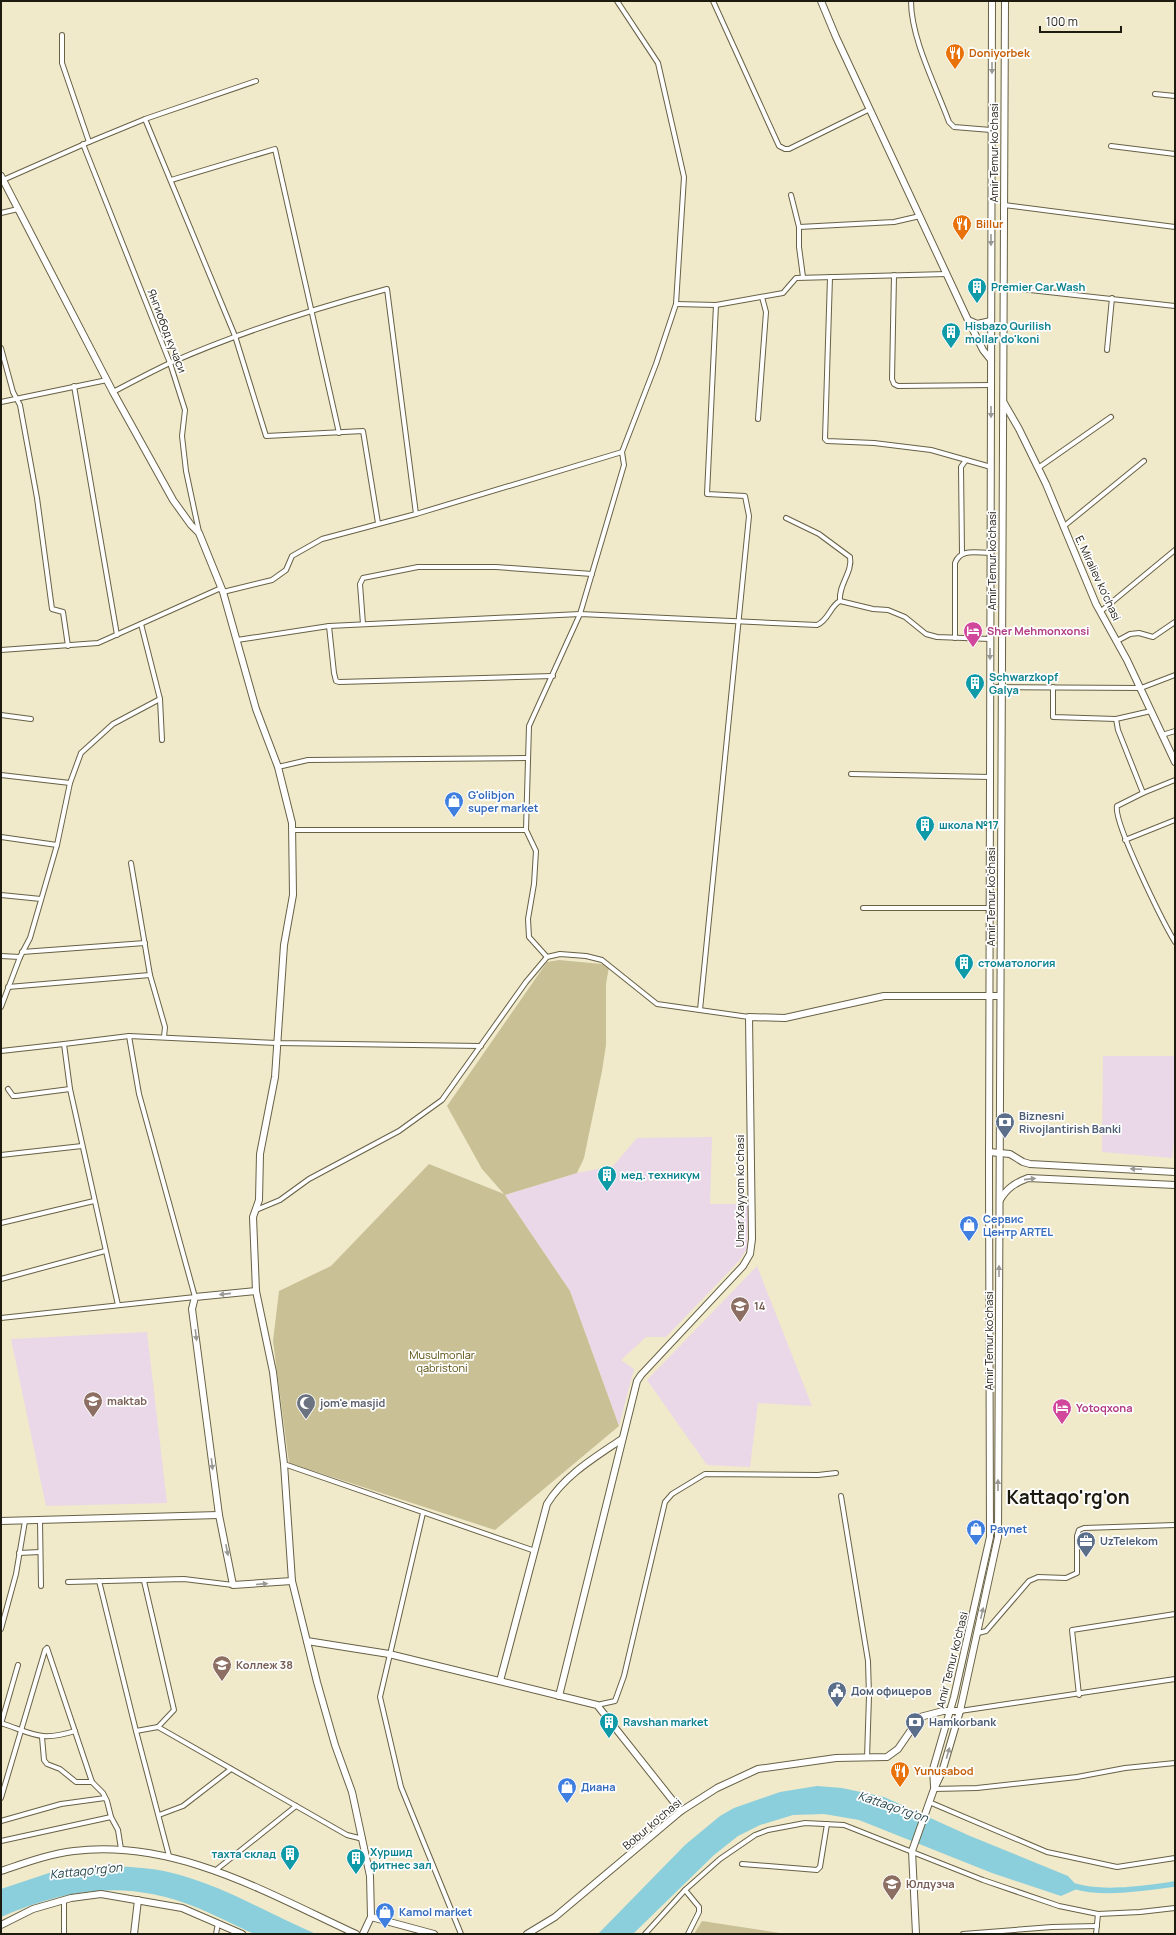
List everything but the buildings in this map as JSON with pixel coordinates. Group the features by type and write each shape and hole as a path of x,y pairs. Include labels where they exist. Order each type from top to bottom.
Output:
{"street":[{"path":"546,957 528,937 528,919 534,884 536,851 526,830 529,726 580,614 624,465 622,452 656,364 676,304 684,177 658,63 617,1"},
{"path":"713,1 779,146 789,149 870,109"},
{"path":"821,1 968,320 983,350 991,360"},
{"path":"911,1 911,17 917,39 949,122 954,127 991,130"},
{"name":"Amir Temur ko'chasi","path":"934,1789 933,1769 950,1711 990,1537 989,908 992,1"},
{"name":"Amir Temur ko'chasi","path":"934,1789 942,1772 960,1711 998,1537 1005,1"},
{"path":"62,35 62,63 89,142"},
{"name":"Янгиобод кучаси","path":"199,533 173,500 113,392 2,178 145,119 256,81"},
{"path":"1155,94 1175,96"},
{"path":"145,119 235,336 266,436 363,431 378,523"},
{"name":"Янгиобод кучаси","path":"83,144 170,363 185,410 183,443 186,471 199,533 222,590 256,709 278,767 292,830 293,895 284,945 275,1077 260,1154 259,1200 253,1217 256,1291 273,1372 284,1464 292,1581 331,1731 352,1792 370,1876 371,1917"},
{"path":"1111,146 1175,154"},
{"path":"171,180 275,149 339,433"},
{"path":"791,196 799,227 799,247 803,277"},
{"path":"1004,205 1175,227"},
{"path":"1,213 18,208"},
{"path":"799,227 894,222 920,216"},
{"path":"676,304 716,305 783,293 796,278 803,277 948,274"},
{"path":"894,275 892,379 894,384 898,386 991,385"},
{"path":"830,277 825,439 832,442 905,446 931,450 991,467"},
{"path":"991,282 1004,285 1175,306"},
{"path":"113,392 170,363 235,336 312,309 387,288 416,514"},
{"path":"758,419 766,312 762,297"},
{"path":"1107,350 1112,298"},
{"path":"700,1010 749,516 745,496 707,494 716,305"},
{"path":"968,320 977,324 991,322"},
{"path":"1,348 16,398 20,404 37,498 52,608 63,612 68,646"},
{"path":"1,402 107,380"},
{"path":"74,386 117,635"},
{"name":"E. Miraliev ko'chasi","path":"1003,402 1038,468 1100,612 1141,688 1175,762"},
{"path":"1038,468 1111,417"},
{"path":"1,650 98,644 222,590 272,580 286,570 292,556 322,539 416,514 622,452"},
{"path":"962,553 961,467 966,460"},
{"path":"1064,527 1144,461"},
{"path":"786,518 819,534 850,557 850,563 839,592 840,601"},
{"path":"1100,612 1175,550"},
{"path":"955,638 955,563 958,556 962,553 990,553"},
{"path":"363,624 360,584 363,578 418,568 437,567 496,567 592,574"},
{"path":"237,640 329,626 580,614 817,625 823,623 835,603 840,601 873,609 888,610 905,617 926,634 955,638 990,639"},
{"path":"1117,641 1130,634 1139,633 1153,637 1175,622"},
{"path":"141,624 160,699 162,740"},
{"path":"329,626 334,673 336,681 339,682 553,676"},
{"path":"990,687 1141,688 1175,675"},
{"path":"1052,687 1053,718 1116,719 1151,712"},
{"path":"1,1007 21,954 30,938 40,899 57,845 70,783 81,753 114,724 160,699"},
{"path":"1,715 31,718"},
{"path":"1116,719 1118,730 1143,793"},
{"path":"1162,735 1175,731"},
{"path":"278,767 308,760 527,758"},
{"path":"851,774 990,777"},
{"path":"1,775 70,783"},
{"path":"1175,780 1143,793 1117,806 1116,812 1125,840 1175,942"},
{"path":"1125,840 1175,820"},
{"path":"292,830 526,830"},
{"path":"1,837 57,845"},
{"path":"131,864 150,975 165,1026 164,1037"},
{"path":"1,895 40,899"},
{"path":"863,908 989,908"},
{"path":"1,956 145,943"},
{"path":"255,1210 280,1200 309,1180 399,1131 442,1100 526,982 546,957 560,954 586,956 602,960 657,1004 749,1017 785,1018 884,996 1000,996"},
{"path":"8,987 150,975"},
{"name":"Umar Xayyom ko‘chasi","path":"559,1696 637,1381 743,1266 750,1254 752,1239 749,1017"},
{"path":"1,1051 129,1036 277,1043 481,1046"},
{"path":"129,1036 139,1094 195,1297 192,1309 219,1515 233,1585"},
{"path":"64,1044 70,1089 118,1305"},
{"path":"8,1089 13,1096 16,1096 70,1089"},
{"path":"1,1155 82,1146"},
{"path":"989,1152 1010,1154 1023,1162 1030,1164 1175,1172"},
{"path":"1000,1200 1006,1190 1017,1182 1028,1178 1175,1185"},
{"path":"1,1223 94,1201"},
{"path":"1,1279 105,1251"},
{"path":"1,1318 256,1291"},
{"path":"500,1681 547,1504 556,1490 576,1470 622,1438"},
{"path":"990,1445 998,1446"},
{"path":"284,1464 535,1551"},
{"path":"307,1640 389,1654 597,1705 615,1701 624,1676 665,1502 672,1494 705,1474 818,1475 836,1473"},
{"path":"841,1496 868,1661 869,1696 867,1759"},
{"path":"423,1513 380,1697 401,1787 461,1934"},
{"path":"1,1521 219,1515"},
{"path":"40,1520 41,1586"},
{"path":"1,1629 16,1574 25,1521"},
{"path":"978,1633 986,1631 1029,1581 1038,1577 1066,1578 1077,1573 1077,1536 1079,1530 1084,1528 1175,1525"},
{"path":"19,1553 40,1552"},
{"path":"68,1582 184,1579 233,1585 292,1581"},
{"path":"99,1581 169,1856"},
{"path":"136,1731 158,1727 174,1710 144,1581"},
{"path":"1079,1694 1072,1630 1175,1614"},
{"path":"1,1798 33,1684 44,1650 47,1648 92,1782 103,1793 111,1817 118,1830 120,1849"},
{"path":"18,1665 1,1723 42,1737 57,1737 75,1731"},
{"path":"950,1711 960,1711 1175,1679"},
{"path":"597,1705 681,1811"},
{"name":"Bobur ko'chasi","path":"527,1934 555,1916 681,1811 717,1788 758,1769 836,1758 887,1758 898,1749 920,1717 950,1711"},
{"path":"158,1727 347,1835 363,1839"},
{"path":"42,1737 44,1760 46,1764 60,1769 76,1782 92,1782"},
{"path":"916,1934 913,1848 934,1789 977,1788 1077,1777 1125,1768 1175,1763"},
{"path":"159,1814 183,1806 231,1769"},
{"path":"1,1821 61,1804 105,1798"},
{"path":"929,1802 1047,1852 1117,1867 1175,1858"},
{"path":"216,1870 296,1806"},
{"path":"1,1842 111,1817"},
{"path":"644,1934 685,1890 720,1859 755,1835 783,1826 805,1823 844,1825 913,1848 983,1880 1043,1901 1098,1914 1133,1913 1175,1908"},
{"path":"742,1864 817,1870 820,1867 827,1824"},
{"path":"1,1871 39,1858 74,1851 120,1849 169,1856 216,1870 279,1897 356,1934"},
{"path":"685,1890 699,1907 699,1912 688,1934"},
{"path":"1,1925 33,1909 64,1900 101,1894 182,1908 242,1934"},
{"path":"64,1900 64,1934"},
{"path":"134,1934 138,1900"},
{"path":"1096,1934 1098,1914"},
{"path":"363,1934 371,1917 434,1934"},
{"path":"216,1934 218,1923"},
{"path":"963,1934 1052,1927 1097,1926"}],"shaded area":[{"path":"1103,1056 1175,1056 1175,1132 1172,1158 1102,1152"},
{"path":"712,1137 710,1204 748,1204 747,1249 738,1262 666,1337 646,1337 621,1360 634,1369 619,1426 570,1291 505,1195 577,1173 613,1166 637,1138"},
{"name":"14","path":"757,1266 812,1406 758,1403 750,1467 707,1465 647,1380"},
{"name":"maktab","path":"147,1332 167,1503 46,1506 11,1339"}],"green space":[{"name":"Musulmonlar qabristoni","path":"559,960 602,964 609,967 606,984 606,1045 584,1158 577,1173 505,1195 570,1291 619,1426 495,1530 289,1463 273,1341 279,1291 331,1266 429,1164 504,1194 482,1169 447,1106 547,962"},
{"path":"702,1921 786,1934 694,1934"}],"water":[{"path":"817,1786 842,1788 884,1797 970,1836 1068,1876 1079,1888 1061,1896 992,1873 859,1820 824,1814 793,1815 760,1825 738,1836 714,1855 633,1934 598,1934 685,1845 720,1816 734,1808 780,1792"},
{"path":"110,1866 154,1869 197,1880 232,1894 316,1934 256,1934 198,1908 172,1899 147,1893 123,1890 98,1891 50,1899 1,1917 1,1889 52,1872"}],"waterway":[{"name":"Kattaqo'rg'on","path":"1074,1886 1085,1889 1124,1890 1175,1884"}],"place":[{"name":"Doniyorbek","path":"955,70"},
{"name":"Billur","path":"962,241"},
{"name":"Premier Car Wash","path":"977,304"},
{"name":"Hisbazo Qurilish mollar do'koni","path":"951,349"},
{"name":"Sher Mehmonxonsi","path":"973,648"},
{"name":"Schwarzkopf Galya","path":"975,700"},
{"name":"G'olibjon super market","path":"454,818"},
{"name":"школа №17","path":"925,842"},
{"name":"стоматология","path":"964,980"},
{"name":"Biznesni Rivojlantirish Banki","path":"1005,1139"},
{"name":"мед. техникум","path":"607,1192"},
{"name":"Сервис Центр ARTEL","path":"969,1242"},
{"name":"14","path":"740,1323"},
{"name":"maktab","path":"93,1418"},
{"name":"jom'e masjid","path":"306,1420"},
{"name":"Yotoqxona","path":"1062,1425"},
{"name":"Paynet","path":"976,1546"},
{"name":"UzTelekom","path":"1086,1558"},
{"name":"Коллеж 38","path":"222,1682"},
{"name":"Дом офицеров","path":"837,1708"},
{"name":"Ravshan market","path":"609,1739"},
{"name":"Hamkorbank","path":"915,1739"},
{"name":"Yunusabod","path":"900,1788"},
{"name":"Диана","path":"567,1804"},
{"name":"тахта склад","path":"290,1871"},
{"name":"Хуршид фитнес зал","path":"356,1875"},
{"name":"Юлдузча","path":"892,1901"},
{"name":"Kamol market","path":"385,1929"}],"district":[{"name":"Kattaqo'rg'on","path":"1068,1497"}]}
